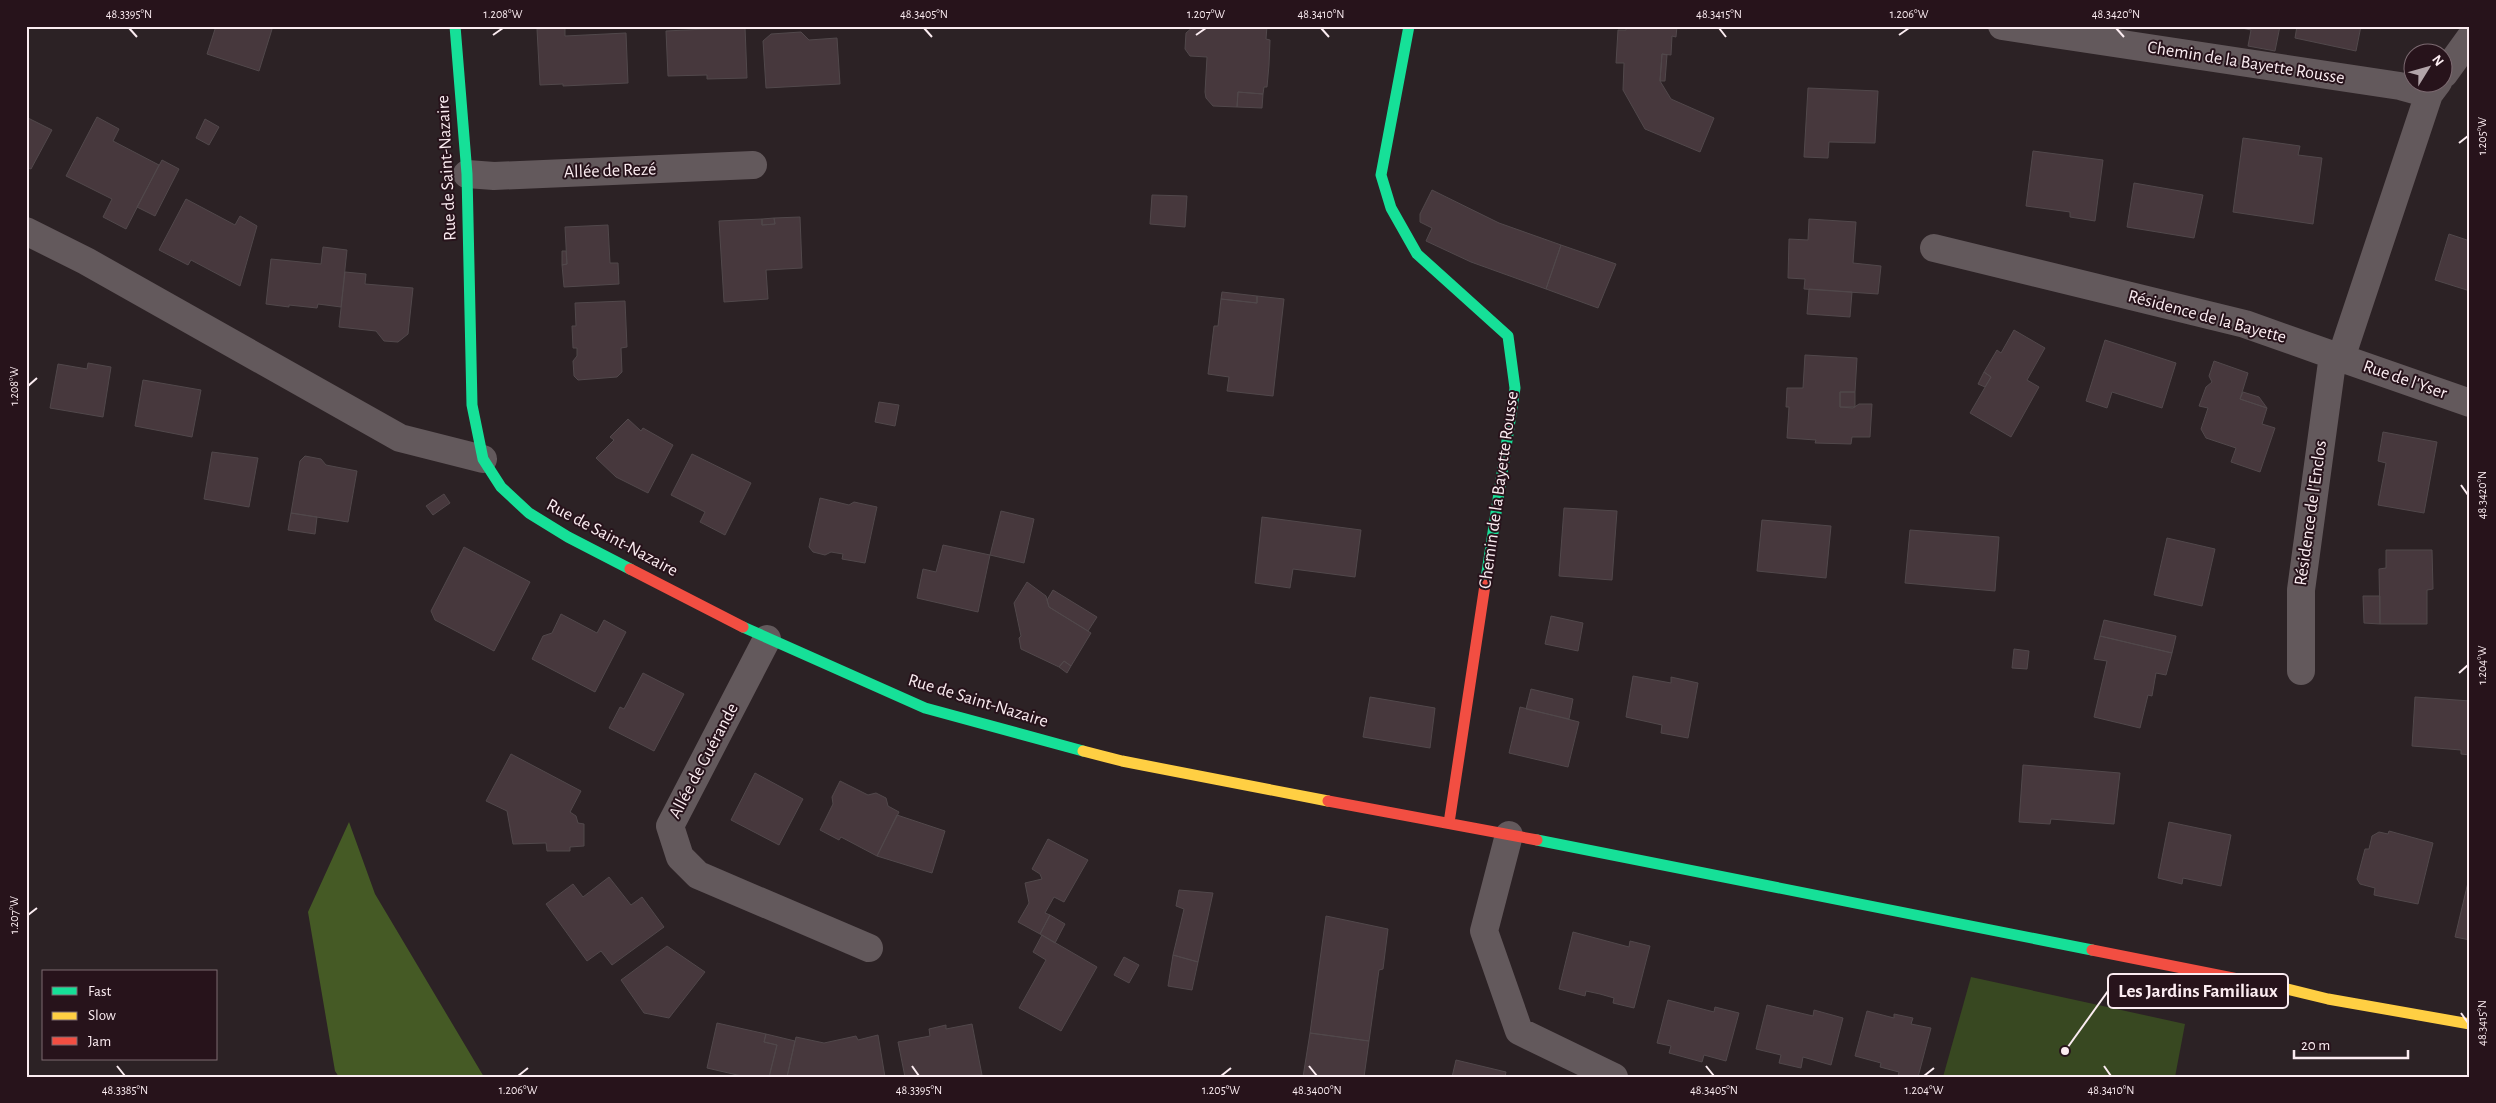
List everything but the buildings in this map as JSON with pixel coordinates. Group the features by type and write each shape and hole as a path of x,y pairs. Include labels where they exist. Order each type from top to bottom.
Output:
{"street":[{"name":"Rue de Saint-Nazaire","path":"455,26 467,174 472,405 483,459 501,487 529,513 568,537 767,639 925,708 1122,761 1300,796 1449,822 2308,993 2328,999 2470,1024"},
{"name":"Chemin de la Bayette Rousse","path":"1409,26 1381,175 1391,208 1417,254 1508,336 1515,388 1449,822"},
{"name":"Chemin de la Bayette Rousse","path":"2002,26 2404,86"},
{"path":"2454,60 2470,38"},
{"path":"2337,356 2434,92"},
{"name":"Allée de Rezé","path":"467,174 494,176 753,165"},
{"path":"26,231 86,261 400,438 483,459"},
{"name":"Résidence de la Bayette","path":"1934,248 2246,324 2337,356"},
{"name":"Rue de l'Yser","path":"2337,356 2470,403"},
{"name":"Résidence de l'Enclos","path":"2301,671 2301,590 2337,356"},
{"name":"Allée de Guérande","path":"767,639 670,826 680,857 698,875 868,948"},
{"path":"1509,835 1484,930 1519,1031 1603,1074"}],"green space":[{"path":"349,822 375,894 484,1077 339,1077 335,1071 308,912"},
{"path":"1971,977 2185,1024 2175,1077 1943,1077"}],"traffic: fast":[{"path":"455,26 467,174 472,405 483,459 501,487 529,513 568,537 630,569"},
{"path":"1409,26 1381,175 1391,208 1417,254 1508,336 1515,388 1485,585"},
{"path":"743,627 925,708 1083,751"},
{"path":"1537,840 2092,950"}],"traffic: slow":[{"path":"1083,751 1122,761 1328,801"},
{"path":"2283,988 2328,999 2470,1024"}],"traffic: jam":[{"path":"630,569 743,627"},
{"path":"1449,823 1485,585"},
{"path":"1328,801 1537,840"},
{"path":"2092,950 2283,988"}],"place":[{"name":"Les Jardins Familiaux","path":"2065,1051"}]}
